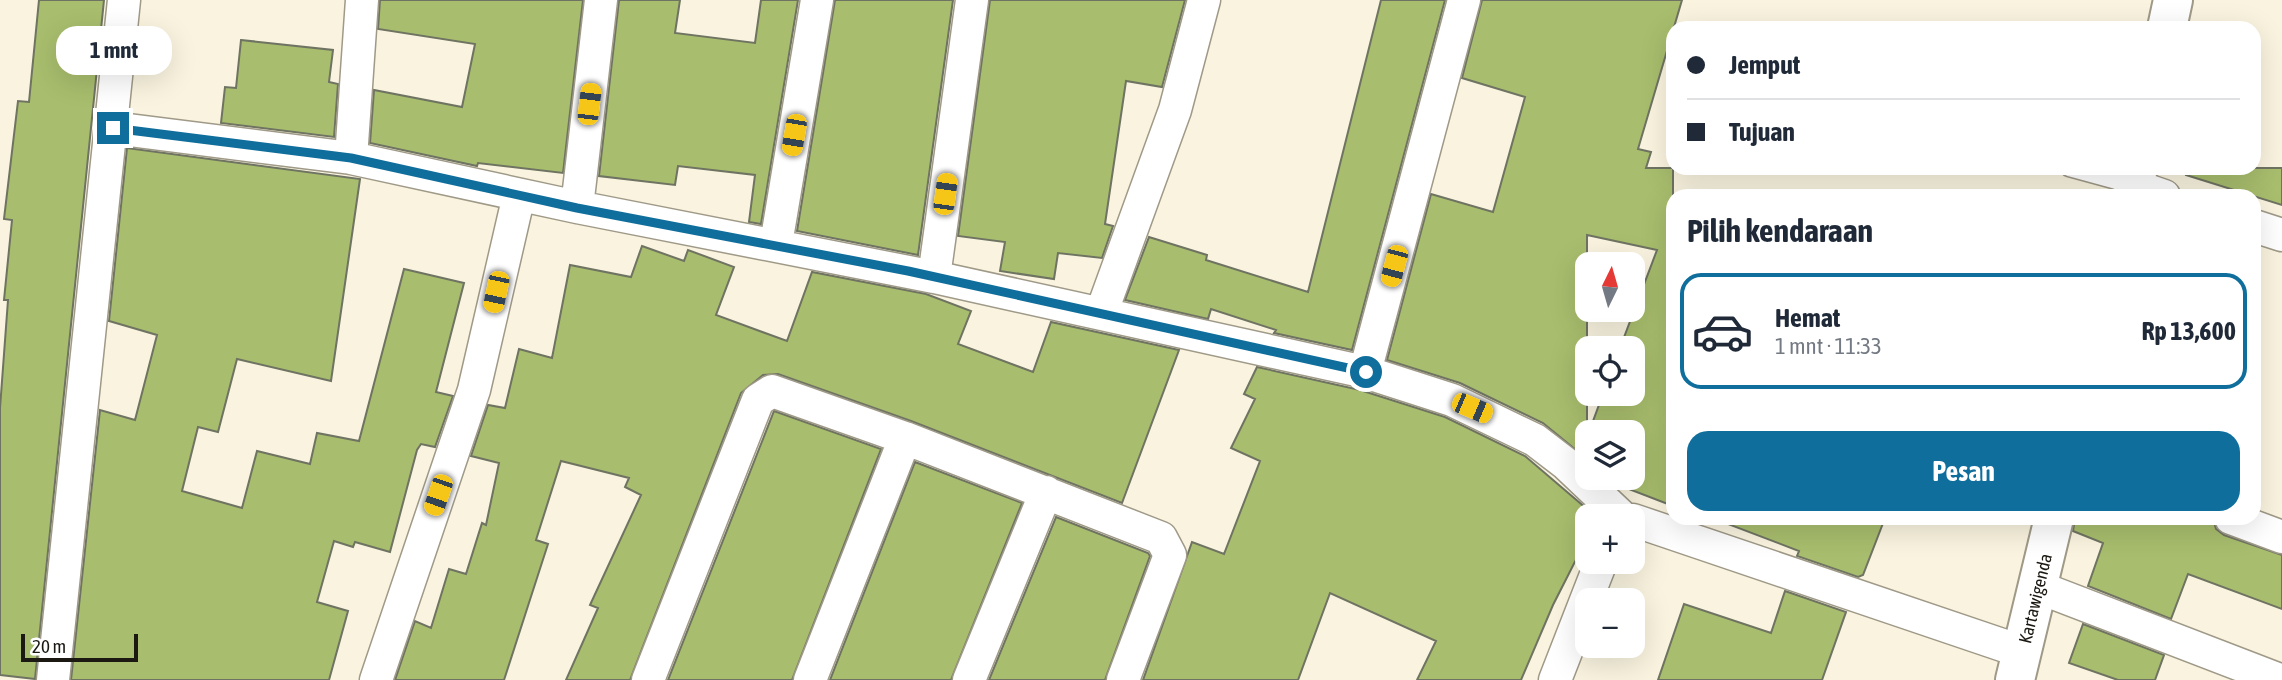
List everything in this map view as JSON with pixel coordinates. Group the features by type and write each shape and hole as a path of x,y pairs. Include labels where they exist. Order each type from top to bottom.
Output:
{"street":[{"path":"53,680 113,128 124,0"},
{"path":"351,158 362,0"},
{"path":"577,208 601,0"},
{"path":"776,244 817,0"},
{"path":"934,277 972,0"},
{"path":"1101,314 1175,110 1204,0"},
{"path":"1366,372 1464,0"},
{"path":"2168,21 2173,0"},
{"path":"113,128 351,158 577,208 776,244 934,277 1366,372 1452,400 1535,440 1565,463 1607,504"},
{"path":"376,680 474,390 519,195"},
{"path":"2261,228 2282,235"},
{"path":"648,680 758,400 764,394 783,393 1161,538 1168,546 1170,555 1123,680"},
{"path":"810,680 905,438"},
{"path":"969,680 1046,492"},
{"path":"1645,525 2017,665"},
{"name":"Kartawigenda","path":"2017,665 2052,525"},
{"path":"2250,525 2282,537"},
{"path":"1555,680 1596,574"},
{"path":"2038,587 2280,680"}],"lane":[{"path":"2096,175 2142,187"}],"building":[{"path":"39,0 104,0 35,679 0,675 0,408 8,300 4,300 12,220 4,219 18,101 29,102"},
{"path":"380,0 583,0 563,173 478,163 477,166 370,143 374,90 462,107 475,44 378,29"},
{"path":"619,0 680,0 675,33 755,43 761,0 798,0 761,224 749,222 755,175 678,166 675,185 599,176"},
{"path":"835,0 953,0 918,255 797,231"},
{"path":"990,0 1185,0 1162,87 1126,81 1105,224 1113,226 1102,258 1058,253 1054,279 1000,271 1005,242 958,236"},
{"path":"1381,0 1445,0 1352,350 1274,333 1276,330 1211,309 1208,319 1125,300 1149,237 1207,255 1206,260 1308,292"},
{"path":"1482,0 1682,0 1676,21 1666,21 1666,54 1638,149 1651,152 1646,168 1666,168 1666,175 1673,175 1673,189 1666,189 1666,503 1631,490 1645,490 1645,420 1593,420 1599,406 1645,406 1645,336 1625,336 1630,322 1645,322 1645,282 1657,250 1587,235 1587,252 1575,252 1575,322 1587,322 1587,336 1575,336 1575,406 1587,406 1587,420 1575,420 1575,449 1543,423 1460,383 1387,360 1431,194 1493,212 1525,97 1462,78"},
{"path":"241,40 333,50 329,82 338,84 334,137 221,123 225,87 236,88"},
{"path":"127,148 360,179 331,381 237,359 218,432 198,427 182,491 242,508 257,451 310,464 317,433 359,441 404,269 464,283 436,392 453,396 435,447 421,444 417,450 390,552 355,542 353,547 334,541 317,602 348,611 329,680 71,680 100,410 135,420 157,335 109,321"},
{"path":"2261,168 2282,168 2282,205 2261,198 2261,189 2231,189 2186,175 2261,175"},
{"path":"642,246 684,261 688,250 734,267 716,315 787,341 812,272 926,294 971,311 958,344 1033,372 1051,322 1179,350 1122,503 911,421 778,374 763,375 741,393 630,680 566,680 598,608 590,605 641,495 625,487 629,478 561,461 536,540 548,544 504,680 395,680 415,621 431,628 449,569 466,574 482,523 486,525 499,463 471,456 488,405 505,408 519,349 552,358 570,265 631,277"},
{"path":"1257,367 1360,390 1445,417 1525,456 1581,504 1575,504 1575,562 1521,680 1417,680 1436,641 1330,593 1298,680 1143,680 1192,542 1224,554 1260,461 1231,448 1255,399 1244,394"},
{"path":"774,411 881,449 792,680 668,680"},
{"path":"915,462 1022,503 951,680 830,680"},
{"path":"1056,517 1150,556 1105,680 989,680"},
{"path":"1731,525 1882,525 1863,575 1858,577 1797,556 1799,551"},
{"path":"2074,525 2215,525 2224,535 2282,555 2282,609 2188,574 2171,619 2088,586 2103,543 2073,531"},
{"path":"1785,591 1846,612 1822,680 1658,680 1684,604 1771,633"},
{"path":"2083,624 2164,655 2155,680 2118,680 2069,663"}],"route":[{"path":"113,128 351,158 577,208 908,271 1366,372"}]}
